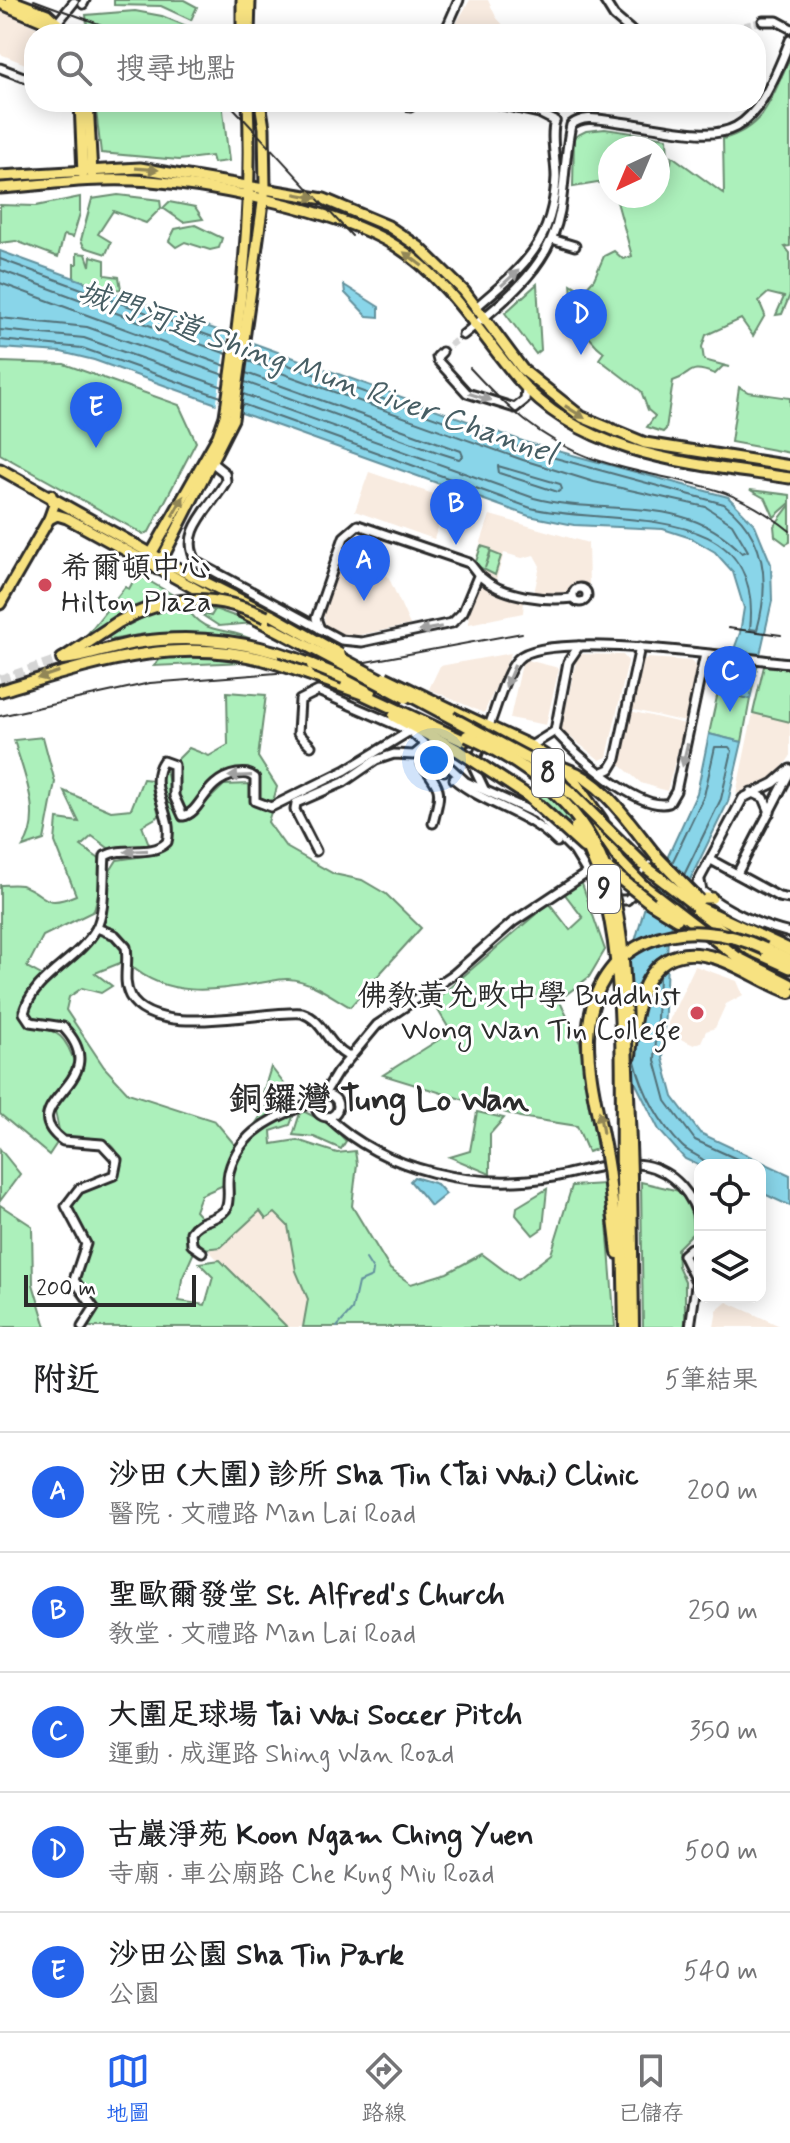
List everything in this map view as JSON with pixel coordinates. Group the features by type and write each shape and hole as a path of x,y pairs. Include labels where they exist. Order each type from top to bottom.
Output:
{"highway":[{"name":"8","path":"62,659 117,623 153,606 188,599 223,601 258,613 529,759 571,793 664,884 696,906 790,950"},
{"name":"9","path":"62,659 200,639 285,654 483,744 550,787 586,829 612,887 624,946 628,1076 625,1327"},
{"name":"9","path":"0,691 134,648 191,648 238,653 296,669 361,693 510,766 555,802 583,839 604,888 614,940 633,1327"},
{"name":"8","path":"339,687 502,777 622,881 679,907"},
{"path":"566,769 577,772 613,804 681,884 726,920"},
{"path":"625,1310 609,1177 588,1043 592,1011 608,976 638,947 679,931 725,933 763,953 790,960"},
{"path":"628,1076 637,1000 654,971 671,960 690,955 711,957 790,992"}],"main road":[{"path":"10,0 58,22"},
{"path":"242,0 242,24"},
{"path":"249,24 250,0"},
{"path":"0,3 47,24"},
{"path":"81,112 88,181"},
{"path":"87,169 88,112"},
{"path":"242,334 251,185 248,112"},
{"path":"160,564 229,417 265,188 262,112"},
{"path":"0,176 87,169 149,169 324,199 388,226 427,253 531,378 554,398 594,424 645,443 790,468"},
{"path":"0,188 88,181 162,183 342,220 376,234 429,271 472,310"},
{"path":"480,320 526,388 573,425 629,449 790,478"},
{"path":"149,558 209,460"},
{"path":"3,468 104,526 149,558"},
{"path":"0,604 49,519 54,505 48,493"},
{"path":"49,519 64,516 107,540 149,558 273,628 529,760 566,789 643,885 679,907 696,910 790,968"},
{"path":"104,526 109,533 107,540"},
{"path":"160,564 273,616 451,709 531,746 566,769 614,836 679,907 729,951 790,984"},
{"path":"696,910 697,900 712,898"},
{"path":"729,951 766,969 769,963 763,953"}],"street":[{"path":"448,24 459,0"},
{"path":"604,0 623,24"},
{"path":"58,22 81,2"},
{"path":"763,21 777,21 790,28"},
{"path":"766,92 790,40"},
{"path":"0,68 24,77"},
{"path":"463,335 531,274 552,239 560,209 564,152 570,129 563,118 555,121 534,112"},
{"path":"554,131 562,136 589,118 700,133 734,130 754,112"},
{"path":"472,310 522,267 545,233 554,199 555,121"},
{"path":"552,239 575,246"},
{"path":"442,352 437,357 438,361 467,393 515,408 525,400 526,388"},
{"path":"209,460 223,471 226,481 191,534 193,557 204,569 322,631 353,643 452,623 463,612 478,576"},
{"path":"322,631 316,618 344,537 358,525 469,563 478,576 531,597 573,598"},
{"path":"302,620 316,618"},
{"path":"531,746 555,731 568,662 579,646"},
{"path":"485,791 477,782 473,766 516,662 525,654 579,646 640,647 790,663"},
{"path":"603,772 616,759 640,647"},
{"path":"551,649 564,653 568,662"},
{"path":"555,731 633,795 651,803 669,803 676,791 705,654"},
{"path":"311,746 298,733 300,700 311,692 326,692 410,731 465,789 526,818 557,842"},
{"path":"82,1327 94,1308 74,1282 86,1244 66,1206 77,1190 114,1175 117,1160 105,1145 65,1142 50,1128 48,1111 76,1077 79,1056 65,1029 30,1022 24,1012 30,997 81,949 97,928 106,879 105,856 112,852 157,849 167,840 156,782 163,761 174,765 174,796 182,815 192,813 214,783 242,774 254,776 254,799 268,807 284,803 346,770 410,731"},
{"path":"316,851 295,810 296,803 344,782 376,760 394,754 414,755 426,745"},
{"path":"431,756 485,791 524,807 554,828 587,873 596,892 610,902 627,900 643,885"},
{"path":"431,756 422,764 434,776 441,791 433,823"},
{"path":"451,770 461,773 473,766"},
{"path":"679,907 701,879 739,803 750,792 774,783 790,770"},
{"path":"737,874 790,770"},
{"path":"750,792 764,798 770,812"},
{"path":"711,860 779,897 790,899"},
{"path":"202,1252 192,1245 191,1232 198,1224 217,1218 226,1209 229,1173 244,1144 264,1122 324,1097 349,1057 377,1025 454,974 513,922 587,873"},
{"path":"701,879 702,891 712,898 767,926 790,933"},
{"path":"97,928 115,935 126,947 128,990 140,1006 183,1021 302,1013 315,1020 332,1047 349,1057"},
{"path":"324,1097 338,1105 328,1115"},
{"path":"324,1097 328,1115"},
{"path":"300,1108 328,1115 369,1149 402,1162 471,1179 519,1181 615,1165 649,1166 666,1173 684,1189 694,1211"},
{"path":"694,1250 691,1248 683,1255 694,1279"},
{"path":"690,1327 694,1290"}],"shaded area":[{"path":"470,0 488,0 502,24 456,24"},
{"path":"0,10 29,24 24,24 24,63 0,54"},
{"path":"369,472 448,499 434,539 355,511"},
{"path":"490,515 588,543 589,585 575,582 567,595 534,593 540,566 534,555 522,558 504,553 496,580 473,566"},
{"path":"343,559 388,576 410,625 349,637 326,628 323,612"},
{"path":"481,585 524,601 523,613 469,624 468,614"},
{"path":"511,653 484,713 429,689 440,666"},
{"path":"582,654 623,655 628,661 607,757 600,760 561,730 576,661"},
{"path":"647,658 691,661 697,668 685,722 630,709 642,661"},
{"path":"527,660 559,668 546,725 510,718 522,664"},
{"path":"630,711 685,724 667,791 641,783 618,763"},
{"path":"753,713 790,722 790,757 776,776 736,794"},
{"name":"佛教黃允畋中學 Buddhist Wong Wan Tin College","path":"695,966 737,981 743,995 726,1004 715,1028 706,1031 701,1042 694,1045 669,1034 668,1023"},
{"path":"270,1205 294,1218 296,1271 308,1299 302,1327 235,1327 220,1262 209,1251 216,1225 263,1212"},
{"path":"729,1303 781,1327 714,1327 717,1310"}],"green space":[{"path":"114,0 184,0 197,7 191,20 161,6 114,5"},
{"path":"135,11 162,16 182,24 87,24 86,15"},
{"path":"790,58 790,246 785,247 790,253 790,295 782,314 776,315 784,297 768,293 759,301 765,315 753,336 741,319 706,335 702,347 704,360 730,367 723,366 715,374 695,370 673,381 666,429 663,432 647,427 655,416 648,410 641,391 599,359 604,352 580,322 571,284 583,291 594,279 604,256 614,251 623,259 632,256 619,208 670,208 672,156 724,194 723,139 750,126 766,112"},
{"path":"96,112 223,112 229,161 213,163 211,156 179,160 101,153"},
{"path":"605,129 653,136 598,136 598,183 573,187 574,137 586,131"},
{"path":"118,195 160,200 161,208 146,223 113,211 98,234 111,242 106,254 84,247 81,240 92,199"},
{"path":"80,197 80,213 73,237 64,235 58,257 16,241 0,243 0,205 36,206"},
{"path":"169,202 195,207 203,219 183,222 163,208"},
{"path":"195,225 222,238 219,248 210,250 185,242 176,247 169,241 175,229"},
{"path":"77,253 86,254 90,266 91,256 105,260 105,275 119,277 121,289 97,293 86,282 74,279"},
{"path":"537,284 541,350 536,354 505,313"},
{"path":"0,362 64,364 179,405 196,442 149,532 143,534 0,454"},
{"path":"739,387 748,392 790,398 790,453 731,442"},
{"path":"750,490 790,495 790,503 774,517 766,499"},
{"path":"790,505 790,542 786,544 775,536 774,526"},
{"path":"481,546 491,549 485,568 491,552 501,556 495,575 475,565"},
{"path":"137,574 173,595 135,607 85,637 125,587 129,589"},
{"path":"186,606 193,616 208,627 253,640 245,662 154,666 175,641 144,634 110,640 108,636 153,612"},
{"path":"206,606 254,623 219,626 199,613 211,616 214,611"},
{"path":"764,666 790,669 790,722 753,713"},
{"path":"227,692 266,695 258,757 277,787 272,805 260,800 256,779 235,776 226,779 185,811 179,803 177,760 189,748 209,756 228,745"},
{"path":"718,692 750,699 742,742 709,734"},
{"path":"43,737 55,782 44,840 23,847 32,822 32,808 14,740"},
{"path":"166,770 175,809 184,817 191,817 224,785 251,784 255,804 271,812 268,822 286,847 334,874 362,880 386,894 421,928 350,1007 297,980 282,979 208,990 191,989 159,983 130,965 127,945 102,924 110,871 117,860 158,854 168,843 159,776"},
{"path":"540,773 579,812 564,827 535,801"},
{"path":"143,779 152,780 159,816 142,826 150,847 115,853 92,836 81,846 105,863 94,911 43,936 27,967 45,977 24,998 18,1010 25,1022 58,1034 67,1045 75,1065 47,1110 52,1134 59,1140 49,1155 0,1114 0,885 21,885 50,901 76,895 55,842 57,819 79,822 64,791 111,811 131,809"},
{"path":"581,881 605,950 589,977 559,1000 580,1043 597,1149 588,1152 577,1126 520,1117 383,1075 451,1032 433,1002 549,903 570,930 583,918 564,893"},
{"path":"100,930 117,942 125,961 95,973 112,986 101,993 82,988 69,997 66,1010 104,1067 128,1093 215,1121 235,1145 241,1146 226,1184 201,1195 195,1211 203,1220 197,1223 191,1245 194,1252 182,1279 179,1301 205,1305 213,1277 199,1263 220,1260 287,1327 85,1327 92,1303 77,1282 89,1238 71,1209 80,1193 115,1178 121,1164 117,1152 107,1142 93,1138 69,1139 59,1130 55,1111 83,1065 62,1026 29,1016 26,1010 37,994 84,951"},
{"path":"271,1067 288,1089 282,1110 256,1123 268,1105 263,1093"},
{"path":"301,1110 331,1125 346,1141 341,1149 314,1137 293,1135"},
{"path":"477,1112 504,1118 490,1134 490,1174 450,1157 470,1151"},
{"path":"289,1115 293,1117 290,1125 271,1131 272,1144 297,1140 337,1153 355,1151 357,1164 352,1206 390,1269 411,1284 447,1273 482,1254 517,1280 551,1254 572,1186 604,1184 615,1327 303,1327 308,1299 296,1271 288,1226 275,1213 266,1219 260,1211 221,1247 203,1249 194,1242 196,1230 219,1221 229,1211 234,1168 244,1148 260,1131"},
{"path":"0,1149 20,1174 0,1201"},
{"path":"641,1182 679,1191 691,1209 693,1233 677,1249 678,1266 685,1281 685,1327 643,1327"},
{"path":"547,1189 543,1228 533,1235 516,1215 517,1207"},
{"path":"0,1205 32,1226 33,1284 46,1327 0,1327"}],"water":[{"name":"城門河道 Shing Mun River Channel","path":"0,251 528,443 728,497 755,525 771,564 772,601 750,699 718,692 740,633 744,608 733,572 715,552 691,538 663,529 574,525 529,516 94,360 61,352 0,348"},
{"path":"344,285 379,307 379,317 367,316 345,293"},
{"path":"709,734 742,742 728,802 682,896 668,936 663,1059 673,1097 700,1133 756,1159 694,1159 694,1163 685,1159 659,1130 628,1068 630,959 645,906 697,793"},
{"path":"766,1164 790,1175 790,1206 766,1195"},
{"path":"414,1177 437,1184 446,1194 431,1206 410,1181"}],"pier":[{"path":"228,331 252,339 240,416 216,408"}],"waterway":[{"path":"337,1327 352,1310 358,1283 372,1277 373,1270 366,1259"}],"tunnel":[{"path":"752,24 763,21"},
{"path":"442,352 463,335"},
{"path":"0,680 62,659"},
{"path":"677,919 703,934"},
{"path":"725,945 790,976"}],"railway":[{"path":"34,0 99,24"},
{"path":"237,112 352,236"},
{"path":"470,368 525,420 573,451 619,467 716,490 764,512 790,531"},
{"path":"728,628 781,635"},
{"path":"0,716 150,683 328,669 522,633"}],"place":[{"name":"古巖淨苑 Koon Ngam Ching Yuen","path":"581,355"},
{"name":"沙田公園 Sha Tin Park","path":"96,448"},
{"name":"聖歐爾發堂 St. Alfred's Church","path":"456,545"},
{"name":"希爾頓中心 Hilton Plaza","path":"45,585"},
{"name":"沙田 (大圍) 診所 Sha Tin (Tai Wai) Clinic","path":"364,601"},
{"name":"大圍足球場 Tai Wai Soccer Pitch","path":"730,712"},
{"name":"佛教黃允畋中學 Buddhist Wong Wan Tin College","path":"697,1013"}],"district":[{"name":"銅鑼灣 Tung Lo Wan","path":"379,1100"}]}
